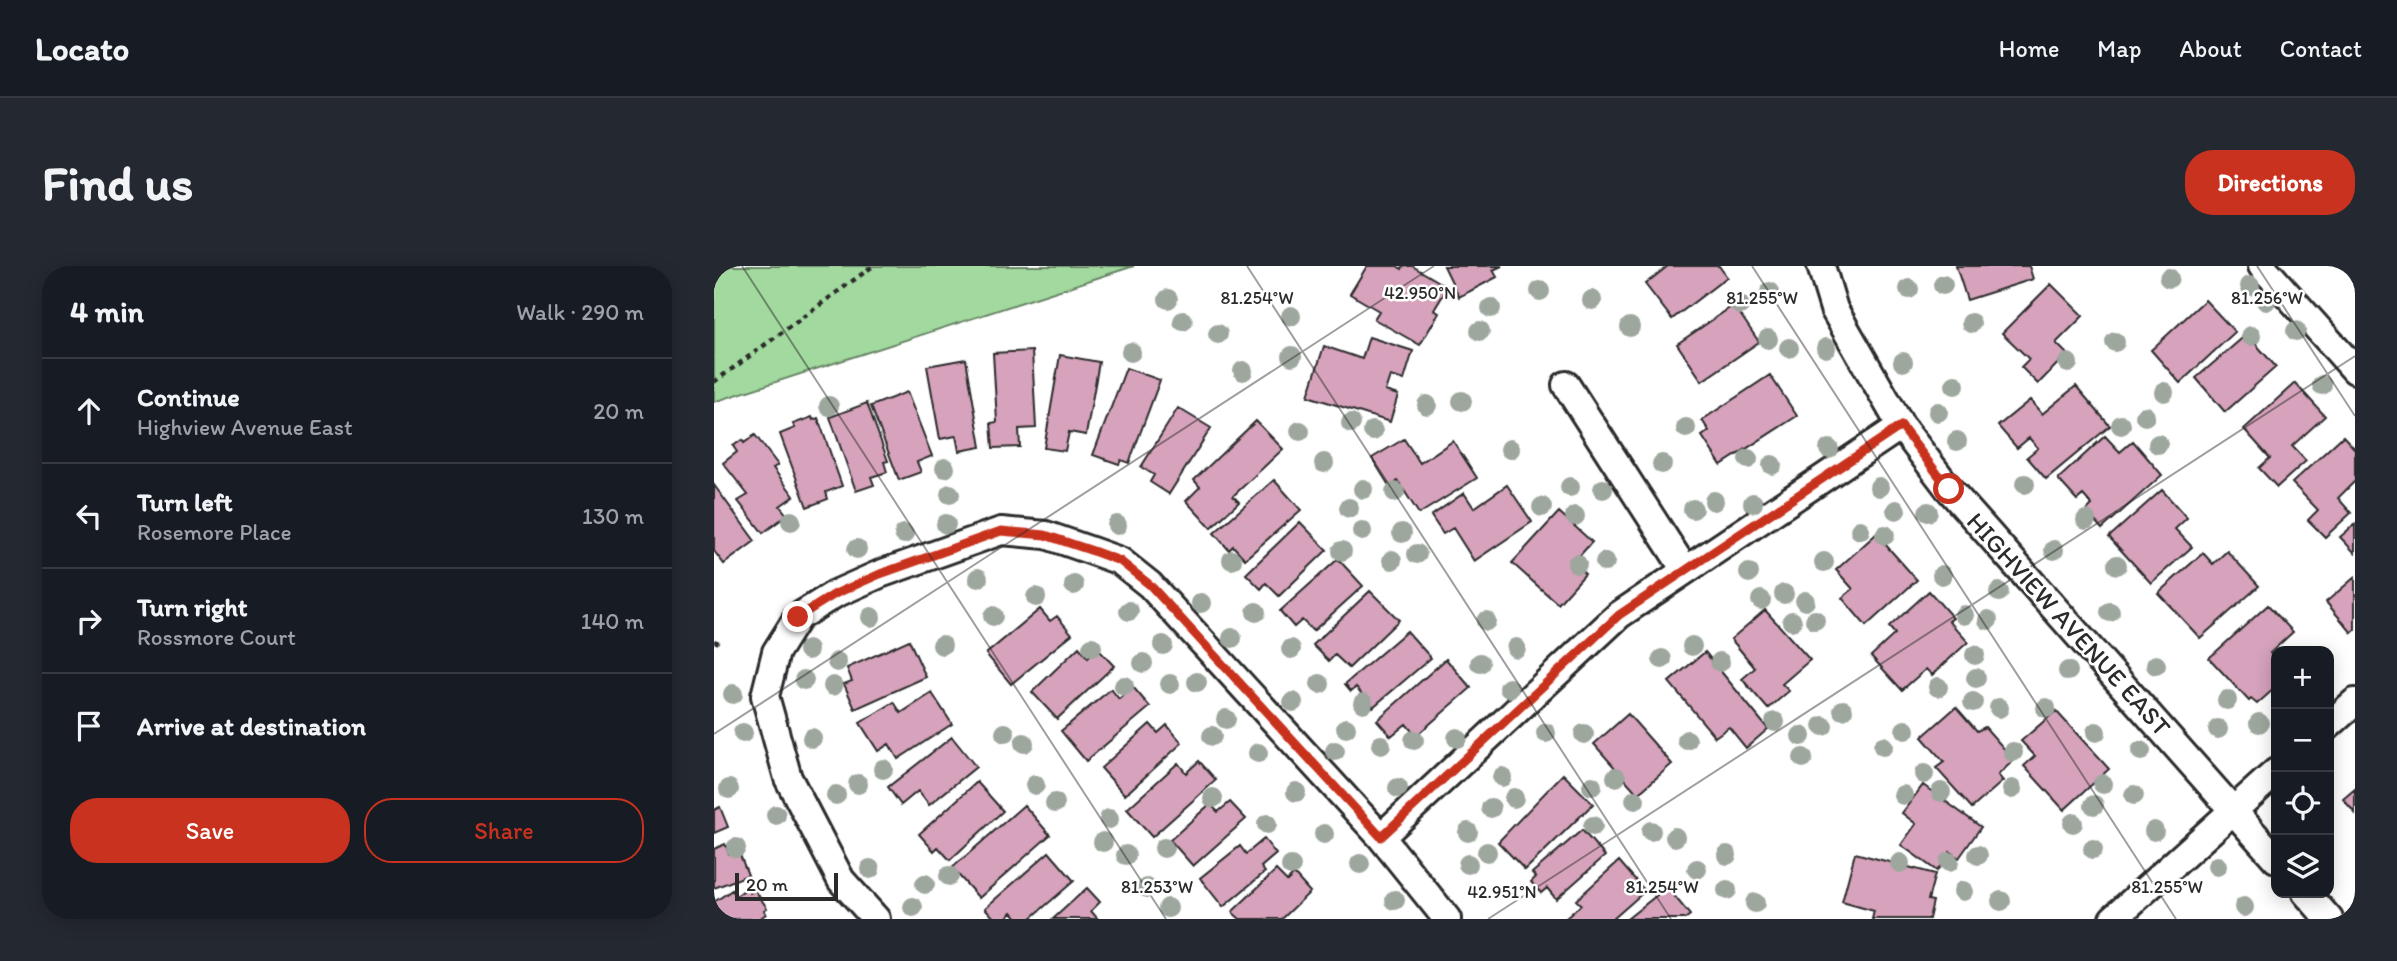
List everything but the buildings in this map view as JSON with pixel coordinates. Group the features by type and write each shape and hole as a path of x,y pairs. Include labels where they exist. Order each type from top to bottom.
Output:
{"street":[{"name":"HIGHVIEW AVENUE EAST","path":"1821,266 1835,309 1901,426 1949,489 2271,853"},
{"path":"2262,266 2355,370"},
{"path":"1566,385 1685,570"},
{"path":"1381,837 1619,615 1901,426"},
{"path":"876,919 841,880 788,778 765,696 776,652 798,617 835,594 880,574 1001,531 1045,535 1120,561 1150,585 1381,837 1447,919"},
{"path":"2334,721 2355,702"},
{"path":"2113,919 2271,776"},
{"path":"2310,898 2329,919"}],"path":[{"path":"714,382 873,266"},
{"path":"714,641 722,644"}],"green space":[{"path":"714,266 1134,266 714,402"}],"route":[{"path":"798,617 835,594 880,574 1001,531 1045,535 1120,561 1150,585 1381,837 1619,615 1901,426 1949,489"}]}
